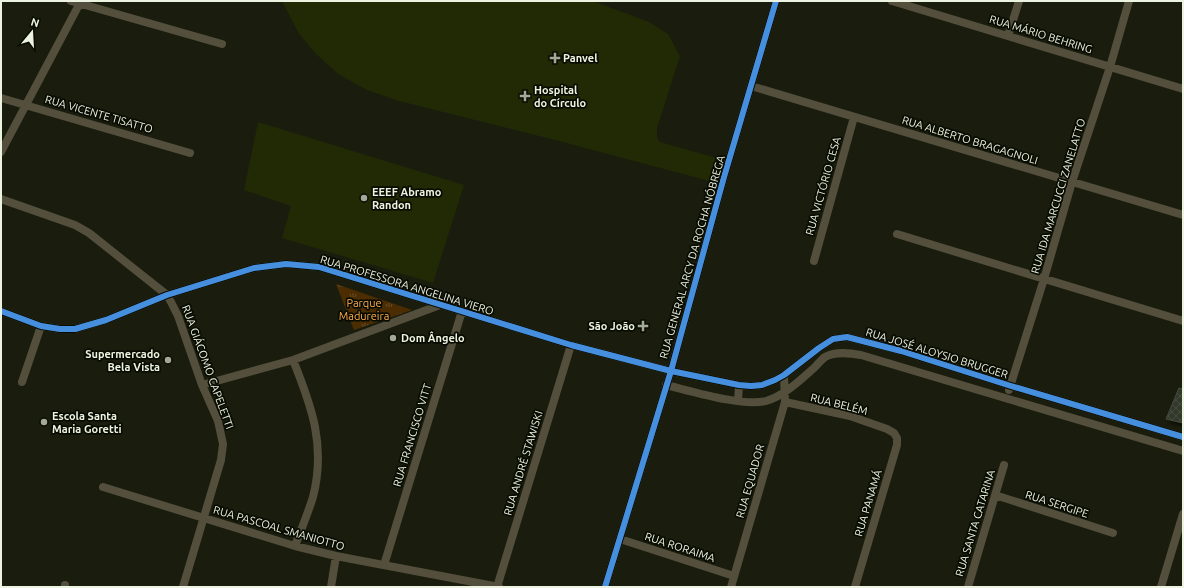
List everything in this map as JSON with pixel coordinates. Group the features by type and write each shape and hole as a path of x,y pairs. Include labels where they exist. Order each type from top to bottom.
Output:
{"street":[{"name":"RUA GENERAL ARCY DA ROCHA NÓBREGA","path":"605,587 671,371 724,177 776,1"},
{"name":"RUA MÁRIO BEHRING","path":"893,1 1183,89"},
{"path":"1008,36 1020,1"},
{"name":"RUA IDA MARCUCCI ZANELATTO","path":"1007,398 1072,182 1130,1"},
{"path":"1,152 77,2 222,44"},
{"name":"RUA ALBERTO BRAGAGNOLI","path":"751,86 1183,216"},
{"name":"RUA VICENTE TISATTO","path":"1,98 190,153"},
{"name":"RUA VICTÓRIO CESA","path":"814,261 854,117"},
{"path":"1,200 75,225 89,233 167,295"},
{"path":"897,234 1183,321"},
{"name":"RUA PROFESSORA ANGELINA VIERO","path":"1,312 41,326 60,329 75,329 106,320 167,295 254,268 286,264 319,267 571,345 671,371"},
{"name":"RUA GIÁCOMO CAPELETTI","path":"167,295 178,316 202,385 218,421 223,444 221,460 183,587"},
{"path":"202,385 294,360 440,305"},
{"name":"RUA FRANCISCO VITT","path":"384,565 462,311"},
{"path":"22,382 41,326"},
{"name":"RUA JOSÉ ALOYSIO BRUGGER","path":"671,371 739,385 762,385 784,375 833,339 847,337 901,351 1011,386 1183,436"},
{"path":"861,354 864,341"},
{"name":"RUA ANDRÉ STAWISKI","path":"498,587 571,345"},
{"path":"666,385 738,402 753,403 766,401 786,392 825,357 819,348"},
{"path":"896,365 901,351"},
{"name":"RUA JOSÉ ALOYSIO BRUGGER","path":"825,357 838,353 861,354 1183,451"},
{"path":"294,360 315,421 318,446 317,474 312,497 295,546"},
{"name":"RUA EQUADOR","path":"731,587 785,402 786,392 784,375"},
{"path":"738,402 739,385"},
{"name":"RUA BELÉM","path":"785,402 850,416 887,429"},
{"name":"RUA PANAMÁ","path":"855,587 897,445 897,438 894,433 887,429"},
{"name":"RUA SANTA CATARINA","path":"968,587 1004,465"},
{"name":"RUA PASCOAL SMANIOTTO","path":"102,487 295,546 465,584 498,587"},
{"name":"RUA SERGIPE","path":"995,495 1113,533"},
{"path":"1161,587 1183,514"},
{"name":"RUA RORAIMA","path":"620,539 734,576"},
{"path":"331,587 336,556"}],"shaded area":[{"name":"Hospital do Círculo","path":"282,1 593,1 649,22 668,34 680,56 657,128 657,138 660,142 720,159 713,182 559,141 399,101 367,90 338,74 316,54 299,34"},
{"name":"EEEF Abramo Randon","path":"258,122 464,185 433,283 282,238 291,206 244,190"}],"green space":[{"name":"Parque Madureira","path":"336,284 412,310 354,330"}],"building":[{"path":"1179,388 1183,389 1183,423 1166,419"}],"cycle path":[{"path":"605,587 671,371 724,177 776,1"},
{"path":"1,311 41,326 60,329 75,329 106,320 167,295 254,268 286,264 319,267 571,345 671,371 739,385 762,385 775,380 833,339 847,337 901,351 1011,386 1183,437"}],"place":[{"name":"Panvel","path":"555,58"},
{"name":"Hospital do Círculo","path":"525,96"},
{"name":"EEEF Abramo Randon","path":"364,198"},
{"name":"São João","path":"643,326"},
{"name":"Dom Ângelo","path":"393,338"},
{"name":"Supermercado Bela Vista","path":"168,360"},
{"name":"Escola Santa Maria Goretti","path":"44,422"}]}
